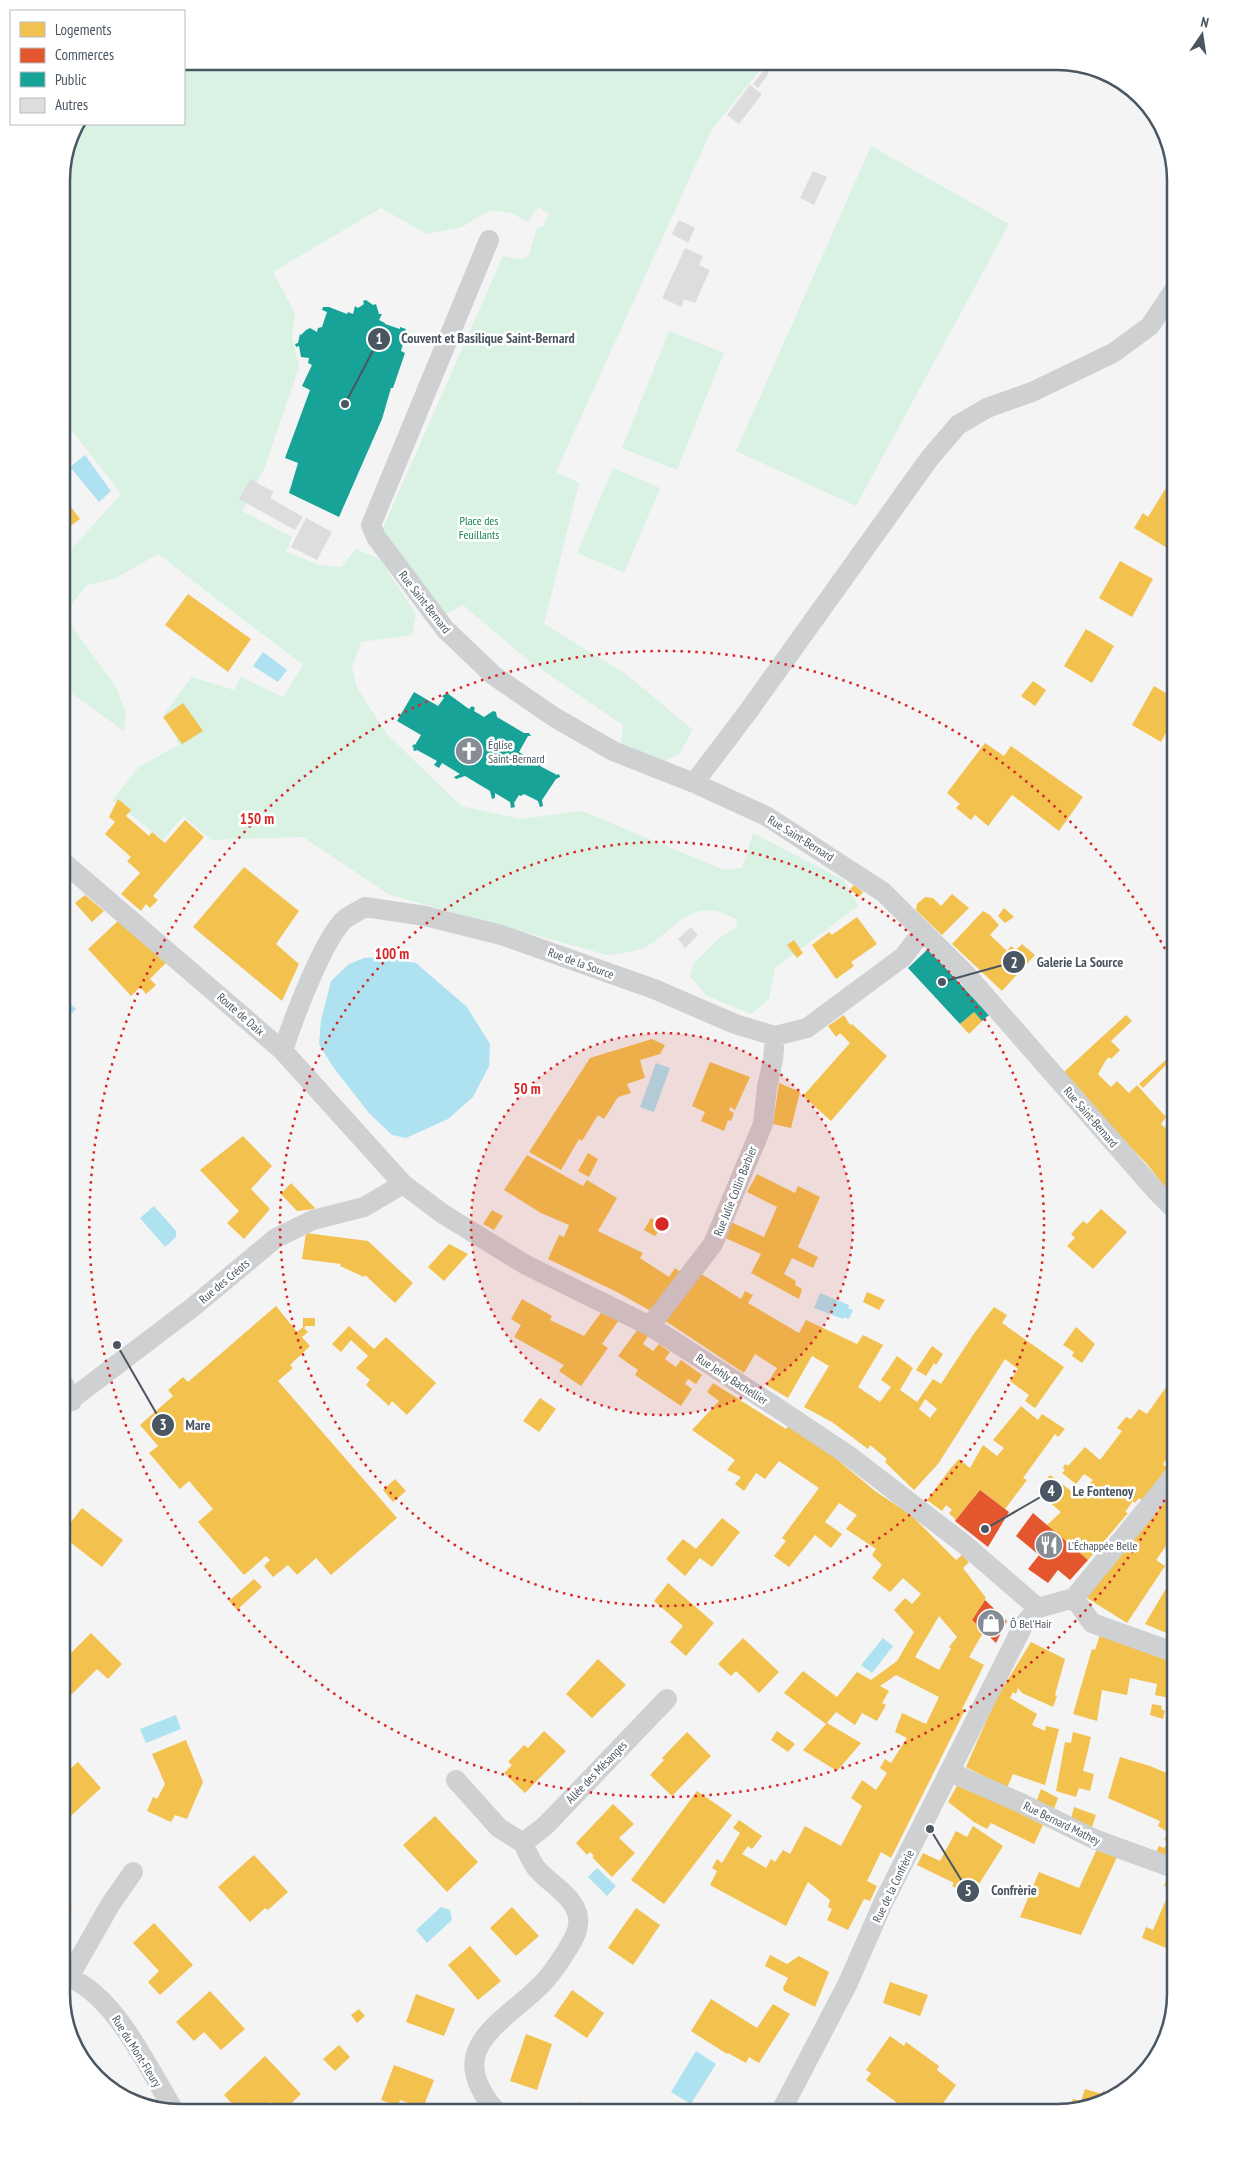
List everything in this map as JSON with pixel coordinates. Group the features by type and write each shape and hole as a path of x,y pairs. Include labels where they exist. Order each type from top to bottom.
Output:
{"street":[{"name":"Rue Saint-Bernard","path":"489,240 372,525 376,537 445,629 493,675 554,717 612,751 694,783 766,816 883,892 965,973 1167,1202"},
{"path":"694,783 929,459 958,425 987,408 1032,392 1113,353 1150,326 1167,301"},
{"name":"Route de Daix","path":"70,868 283,1051 403,1184"},
{"name":"Rue de la Source","path":"283,1051 289,1030 328,944 344,919 365,907 425,916 501,935 654,989 735,1024 775,1036"},
{"path":"775,1036 807,1028 904,956 923,930"},
{"name":"Rue Julie Collin Barbier","path":"650,1326 713,1244 717,1236 763,1124 766,1086 773,1060 775,1036"},
{"name":"Rue Jehly Bachellier","path":"403,1184 443,1214 526,1265 650,1326 848,1455 964,1544 1038,1608"},
{"name":"Rue des Créots","path":"70,1401 193,1307 276,1238 313,1220 364,1207 403,1184"},
{"path":"1038,1608 1074,1598 1167,1484"},
{"path":"1074,1598 1092,1623 1167,1650"},
{"name":"Rue de la Confrèrie","path":"785,2104 848,1983 883,1903 1024,1624 1038,1608"},
{"name":"Allée des Mésanges","path":"523,1843 544,1826 667,1699"},
{"name":"Rue Bernard Mathey","path":"950,1772 1021,1803 1094,1840 1167,1866"},
{"path":"456,1780 499,1828 523,1843 536,1868 573,1904 579,1922 573,1940 543,1983 489,2030 480,2044 474,2063 482,2094 490,2104"},
{"name":"Rue du Mont-Fleury","path":"70,1967 133,1872"},
{"name":"Rue du Mont-Fleury","path":"70,1978 97,1996 116,2017 171,2104"}],"green space":[{"name":"Place des Feuillants","path":"185,70 760,70 711,131 556,472 579,483 544,624 626,674 693,730 679,754 663,761 621,743 623,725 529,661 463,605 443,616 382,530 503,256 522,260 529,255 537,228 543,226 549,213 538,207 528,222 511,213 490,210 462,227 427,234 381,208 273,272 295,313 292,337 299,367 265,467 242,511 292,537 286,552 320,565 341,567 356,549 380,559 416,614 412,635 361,642 352,667 357,688 387,734 461,806 520,819 582,811 724,870 742,868 753,833 844,880 858,906 775,968 769,999 751,1014 707,996 690,976 693,964 718,939 737,927 736,919 721,912 708,910 696,912 686,916 642,949 608,955 390,895 303,837 211,840 183,816 163,840 112,800 140,766 179,745 164,714 192,677 234,690 241,677 283,697 303,665 158,554 114,579 87,585 71,605 71,625 116,687 126,713 124,731 70,692 70,551 121,494 70,428 70,173 76,144 84,125 185,125"},
{"path":"871,146 1009,224 856,506 736,451"},
{"path":"669,331 724,353 677,470 622,448"},
{"path":"613,468 660,488 624,573 577,553"}],"water":[{"path":"85,455 111,491 99,502 70,467"},
{"path":"263,652 287,670 278,682 253,666"},
{"path":"380,957 416,963 467,1007 490,1044 489,1066 473,1097 448,1119 406,1138 392,1135 369,1113 333,1067 319,1044 321,1020 331,981 349,964 364,958"},
{"path":"70,1003 76,1009 70,1015"},
{"path":"656,1063 670,1068 654,1112 640,1107"},
{"path":"154,1206 176,1231 176,1237 165,1247 140,1218"},
{"path":"820,1293 849,1305 848,1308 853,1310 849,1319 844,1317 843,1319 814,1308"},
{"path":"883,1638 893,1646 872,1673 861,1665"},
{"path":"176,1715 181,1729 146,1743 140,1729"},
{"path":"597,1868 616,1886 607,1896 588,1877"},
{"path":"441,1907 450,1910 452,1920 427,1943 416,1930"},
{"path":"696,2051 716,2064 691,2104 671,2092"}],"building: Logements":[{"path":"1167,489 1167,548 1134,528 1143,513 1148,517"},
{"path":"70,506 80,519 70,526"},
{"path":"1120,561 1153,579 1132,617 1099,598"},
{"path":"188,594 251,639 228,672 165,625"},
{"path":"1086,629 1114,646 1092,683 1064,666"},
{"path":"1033,681 1046,690 1035,706 1021,696"},
{"path":"1154,686 1167,694 1167,731 1161,742 1132,725"},
{"path":"183,703 203,731 182,744 163,717"},
{"path":"985,743 1004,756 1011,746 1083,797 1059,831 1012,795 988,826 975,815 971,820 956,808 960,804 947,793"},
{"path":"118,799 131,810 126,816 149,836 152,832 165,843 185,820 204,837 153,896 158,900 150,908 146,904 141,911 121,894 140,873 127,861 131,857 105,834 115,822 109,817"},
{"path":"244,867 299,911 276,944 299,964 282,1001 193,927"},
{"path":"854,885 863,892 859,897 850,889"},
{"path":"952,894 969,908 942,935 916,910 917,904 925,897 933,898 941,906"},
{"path":"85,895 104,911 92,922 75,903"},
{"path":"1004,908 1014,917 1005,923 998,916"},
{"path":"983,911 990,915 999,925 990,935 1007,951 1011,946 1016,950 1022,944 1035,955 1002,991 952,944"},
{"path":"857,917 877,944 851,962 854,966 836,979 812,945 829,932 832,935"},
{"path":"119,920 169,960 150,979 156,985 146,994 140,987 131,996 88,949"},
{"path":"794,940 803,953 797,958 787,945"},
{"path":"974,1012 982,1021 969,1034 960,1024"},
{"path":"844,1015 850,1025 852,1024 887,1056 831,1121 803,1096 850,1043 840,1033 836,1037 828,1026"},
{"path":"1126,1015 1132,1021 1111,1041 1120,1050 1111,1059 1109,1057 1106,1060 1098,1074 1111,1087 1117,1081 1129,1093 1137,1085 1166,1117 1161,1124 1167,1130 1167,1190 1147,1164 1091,1106 1064,1072"},
{"path":"652,1039 665,1045 660,1054 640,1060 645,1078 627,1084 631,1093 618,1097 604,1119 598,1115 582,1141 579,1139 561,1170 529,1152 590,1058"},
{"path":"1167,1059 1167,1064 1143,1088 1139,1084"},
{"path":"710,1062 750,1077 735,1110 730,1107 729,1110 734,1113 731,1121 728,1120 724,1131 701,1121 705,1112 692,1106"},
{"path":"779,1083 800,1092 791,1128 773,1124"},
{"path":"243,1136 272,1166 251,1189 270,1209 244,1239 227,1223 239,1211 200,1170"},
{"path":"588,1153 598,1159 589,1177 578,1171"},
{"path":"527,1155 583,1186 587,1180 617,1198 598,1231 643,1253 640,1258 669,1277 675,1268 685,1275 679,1283 649,1310 617,1292 548,1259 559,1235 564,1237 569,1225 541,1213 504,1190"},
{"path":"757,1174 795,1193 798,1186 820,1197 798,1247 818,1257 813,1268 792,1258 784,1274 796,1281 795,1285 802,1289 799,1299 751,1273 761,1254 723,1237 731,1222 764,1237 777,1207 747,1192"},
{"path":"291,1183 314,1209 297,1211 281,1194"},
{"path":"1101,1209 1127,1232 1093,1269 1067,1246 1075,1238 1071,1234 1083,1221 1087,1224"},
{"path":"492,1210 503,1216 494,1230 483,1224"},
{"path":"651,1218 663,1225 655,1236 644,1230"},
{"path":"306,1233 368,1241 413,1283 395,1303 365,1275 364,1277 340,1266 341,1264 302,1259"},
{"path":"449,1244 468,1254 444,1281 428,1267"},
{"path":"700,1273 741,1299 745,1291 753,1295 748,1303 799,1333 806,1320 857,1344 863,1335 883,1345 858,1387 880,1402 891,1387 881,1380 897,1356 913,1368 900,1390 917,1402 933,1379 941,1384 994,1307 1007,1315 1002,1323 1064,1367 1035,1408 1025,1401 1029,1395 1010,1381 1018,1369 1005,1359 938,1464 914,1490 885,1462 887,1459 870,1445 868,1449 832,1422 804,1407 829,1366 812,1356 788,1398 766,1385 777,1368 755,1354 744,1373 664,1320","holes":["925,1399 937,1409 930,1418 919,1409"]},
{"path":"867,1292 885,1300 879,1310 863,1302"},
{"path":"522,1299 552,1316 550,1320 584,1336 605,1307 621,1317 602,1344 608,1348 581,1386 559,1371 564,1365 514,1337 521,1325 511,1319"},
{"path":"276,1306 297,1332 303,1327 303,1318 315,1318 315,1326 306,1326 304,1328 308,1332 302,1337 310,1346 290,1365 293,1368 278,1381 397,1518 331,1575 316,1558 297,1575 288,1565 273,1577 264,1566 270,1560 266,1556 244,1575 198,1522 213,1509 189,1481 180,1489 149,1453 158,1446 140,1425 173,1396 168,1390 183,1377 188,1382"},
{"path":"349,1326 374,1349 386,1337 436,1383 407,1415 392,1401 389,1406 366,1385 370,1380 356,1368 368,1356 351,1340 341,1352 332,1344"},
{"path":"1076,1327 1095,1344 1082,1363 1072,1356 1074,1352 1063,1345"},
{"path":"638,1329 648,1336 643,1344 653,1351 659,1344 670,1352 665,1359 676,1367 681,1360 702,1375 696,1384 688,1379 685,1384 692,1389 681,1406 635,1375 638,1370 618,1356"},
{"path":"932,1346 943,1354 936,1365 934,1363 926,1376 916,1370"},
{"path":"713,1383 786,1429 792,1422 875,1491 911,1515 956,1560 962,1555 969,1562 963,1568 986,1598 972,1620 984,1631 969,1657 984,1665 962,1709 965,1710 891,1858 881,1852 867,1881 877,1886 870,1901 864,1899 848,1930 827,1920 832,1909 828,1907 830,1900 808,1882 786,1926 710,1885 717,1871 712,1868 717,1859 722,1863 740,1833 733,1828 739,1820 762,1836 752,1849 748,1846 742,1854 766,1868 771,1859 775,1862 783,1850 790,1854 805,1826 841,1846 862,1806 851,1798 862,1780 876,1790 887,1773 880,1768 885,1759 891,1763 907,1738 895,1732 902,1713 926,1724 939,1697 896,1675 880,1686 889,1691 882,1703 886,1705 877,1721 862,1713 855,1725 836,1712 826,1724 784,1693 803,1671 837,1697 857,1672 871,1680 897,1661 914,1632 894,1610 905,1598 912,1604 921,1594 903,1578 890,1592 872,1578 882,1565 872,1555 876,1549 846,1529 857,1515 839,1503 825,1522 842,1534 831,1548 815,1535 789,1567 774,1556 786,1541 782,1538 819,1488 779,1461 765,1479 756,1473 744,1491 735,1484 741,1477 727,1470 735,1460 692,1430 719,1401 707,1392","holes":["939,1616 957,1637 949,1647 951,1649 939,1670 915,1657"]},
{"path":"1167,1386 1167,1459 1163,1464 1167,1468 1143,1501 1139,1498 1135,1503 1133,1501 1125,1512 1128,1513 1088,1560 1047,1525 1061,1512 1037,1492 1050,1475 1078,1496 1093,1480 1084,1474 1076,1484 1062,1473 1065,1470 1063,1468 1065,1464 1068,1466 1085,1447 1100,1460 1122,1431 1117,1428 1126,1417 1131,1419 1139,1409 1147,1414"},
{"path":"540,1398 556,1409 539,1432 523,1421"},
{"path":"1021,1406 1038,1420 1042,1414 1065,1429 1058,1437 1055,1434 1023,1478 1027,1480 1005,1509 980,1490 956,1520 949,1513 952,1510 946,1505 942,1511 927,1500 959,1459 970,1468 983,1445 997,1456 1004,1448 993,1440"},
{"path":"395,1479 406,1491 393,1502 383,1490"},
{"path":"1167,1499 1167,1544 1156,1560 1165,1566 1127,1623 1084,1596"},
{"path":"82,1508 123,1540 102,1567 70,1542 70,1523"},
{"path":"722,1518 740,1532 712,1567 700,1558 685,1576 666,1559 683,1539 696,1549"},
{"path":"254,1579 262,1587 237,1610 229,1601"},
{"path":"668,1583 714,1623 686,1656 670,1642 683,1626 654,1601"},
{"path":"1167,1587 1167,1633 1145,1624"},
{"path":"1101,1632 1167,1656 1167,1698 1155,1695 1157,1684 1130,1678 1127,1695 1102,1690 1097,1721 1073,1714 1092,1649 1095,1650"},
{"path":"91,1633 122,1664 108,1679 97,1669 70,1696 70,1654"},
{"path":"743,1638 779,1672 759,1693 736,1671 731,1676 718,1664"},
{"path":"1031,1642 1065,1659 1053,1707 1022,1693 1018,1688 1016,1694 1013,1692 1010,1698 1037,1714 1032,1725 1045,1731 1046,1726 1059,1729 1045,1785 1013,1774 1007,1788 966,1767 996,1699"},
{"path":"598,1659 626,1685 592,1718 566,1694"},
{"path":"1152,1704 1162,1706 1161,1709 1165,1711 1163,1719 1150,1715"},
{"path":"827,1723 861,1743 837,1771 803,1750"},
{"path":"544,1731 566,1751 525,1793 504,1773 512,1765 508,1762 524,1745 528,1748"},
{"path":"777,1731 795,1744 788,1752 771,1740"},
{"path":"687,1732 711,1756 672,1796 650,1775 664,1760 662,1758"},
{"path":"1073,1732 1091,1737 1083,1771 1094,1774 1090,1791 1079,1788 1076,1797 1056,1791 1065,1742 1071,1743"},
{"path":"186,1740 203,1782 187,1819 175,1815 171,1822 147,1811 153,1797 157,1799 165,1784 152,1754"},
{"path":"1120,1757 1167,1773 1167,1832 1158,1826 1160,1821 1108,1798"},
{"path":"78,1762 101,1788 70,1817 70,1769"},
{"path":"959,1782 1043,1825 1034,1844 991,1823 987,1829 974,1822 948,1802"},
{"path":"1041,1789 1058,1798 1053,1811 1036,1803"},
{"path":"697,1791 732,1815 664,1904 631,1880"},
{"path":"613,1804 634,1824 619,1838 635,1853 612,1877 592,1857 594,1856 590,1852 587,1855 576,1843"},
{"path":"1074,1807 1096,1815 1092,1827 1071,1819"},
{"path":"435,1816 478,1862 447,1892 403,1845"},
{"path":"973,1826 1003,1846 972,1895 952,1886 954,1883 917,1865 923,1853 940,1861 956,1831 967,1837"},
{"path":"1167,1844 1167,1856 1156,1852 1159,1846 1164,1848"},
{"path":"1097,1849 1117,1857 1081,1935 1020,1917 1039,1872 1079,1888"},
{"path":"254,1855 288,1892 268,1910 265,1908 250,1922 218,1887"},
{"path":"1167,1897 1167,1948 1142,1938 1146,1927 1153,1930"},
{"path":"512,1907 539,1936 516,1956 490,1928"},
{"path":"636,1908 660,1925 633,1965 608,1948"},
{"path":"154,1923 193,1965 160,1995 148,1982 159,1971 133,1943"},
{"path":"470,1946 501,1981 478,2000 448,1965"},
{"path":"770,1955 787,1964 799,1956 829,1972 815,2007 784,1991 783,1988 788,1978 765,1966"},
{"path":"890,1982 928,1995 920,2016 883,2003"},
{"path":"572,1990 604,2013 587,2038 554,2016"},
{"path":"210,1991 245,2029 221,2050 204,2032 194,2041 176,2022"},
{"path":"416,1994 455,2009 444,2036 406,2022"},
{"path":"711,1999 757,2028 773,2004 790,2014 759,2063 749,2057 746,2063 727,2054 691,2031"},
{"path":"359,2009 365,2016 357,2023 351,2015"},
{"path":"526,2034 552,2044 537,2090 510,2081"},
{"path":"890,2036 904,2046 906,2042 939,2066 937,2070 956,2085 942,2104 899,2104 866,2080 871,2073 866,2070"},
{"path":"339,2045 350,2057 335,2071 323,2059"},
{"path":"265,2056 301,2094 290,2104 273,2104 271,2102 269,2104 232,2104 224,2095"},
{"path":"394,2065 434,2080 425,2104 412,2104 400,2100 399,2104 392,2104 381,2100"},
{"path":"1085,2089 1102,2094 1103,2091 1107,2092 1093,2098 1079,2102 1072,2103 1073,2099 1081,2101"}],"building: Commerces":[{"path":"980,1490 1009,1512 988,1547 955,1521"},
{"name":"L'Échappée Belle","path":"1033,1513 1088,1560 1070,1580 1058,1570 1048,1583 1028,1569 1039,1555 1016,1536"},
{"path":"985,1600 1007,1621 996,1643 972,1620"}],"building: Public":[{"path":"366,300 373,305 376,304 379,314 382,314 379,320 385,324 400,329 400,327 410,332 409,337 405,336 401,351 405,353 393,388 391,388 382,419 339,517 289,493 298,463 285,458 310,390 302,386 312,365 308,363 309,358 301,357 299,346 296,347 295,344 298,343 300,334 306,330 310,328 317,332 318,328 322,327 327,312 322,310 323,307 353,314 355,306 358,308"},
{"name":"Église Saint-Bernard","path":"414,692 438,706 444,698 442,696 447,693 469,709 472,706 475,708 474,711 484,717 493,711 496,712 497,717 524,733 529,733 531,736 528,736 519,752 538,764 542,762 540,766 557,775 559,774 560,777 556,779 542,800 543,806 540,807 538,801 524,794 519,795 514,803 515,807 511,808 510,802 495,793 495,798 492,799 490,791 465,776 456,779 454,777 460,774 442,763 439,768 434,765 437,761 417,750 413,750 414,748 412,747 421,735 397,721"},
{"path":"928,949 989,1015 982,1021 974,1012 960,1024 908,968"}],"building: Autres":[{"path":"764,70 769,73 758,88 753,84"},
{"path":"750,85 762,94 739,124 727,115"},
{"path":"813,171 827,177 814,205 800,198"},
{"path":"679,220 695,228 688,243 672,234"},
{"path":"685,248 703,256 699,265 710,270 695,303 684,299 681,307 662,298"},
{"path":"250,479 274,492 270,498 303,517 295,530 239,499"},
{"path":"306,518 332,532 317,560 291,547"},
{"path":"691,927 698,935 685,948 678,939"}],"place":[{"name":"Couvent et Basilique Saint-Bernard","path":"345,404"},
{"name":"Église Saint-Bernard","path":"469,751"},
{"name":"Galerie La Source","path":"942,982"},
{"name":"Mare","path":"117,1345"},
{"name":"Le Fontenoy","path":"985,1529"},
{"name":"L'Échappée Belle","path":"1049,1545"},
{"name":"Ô Bel'Hair","path":"991,1623"},
{"name":"Confrèrie","path":"930,1829"}]}
